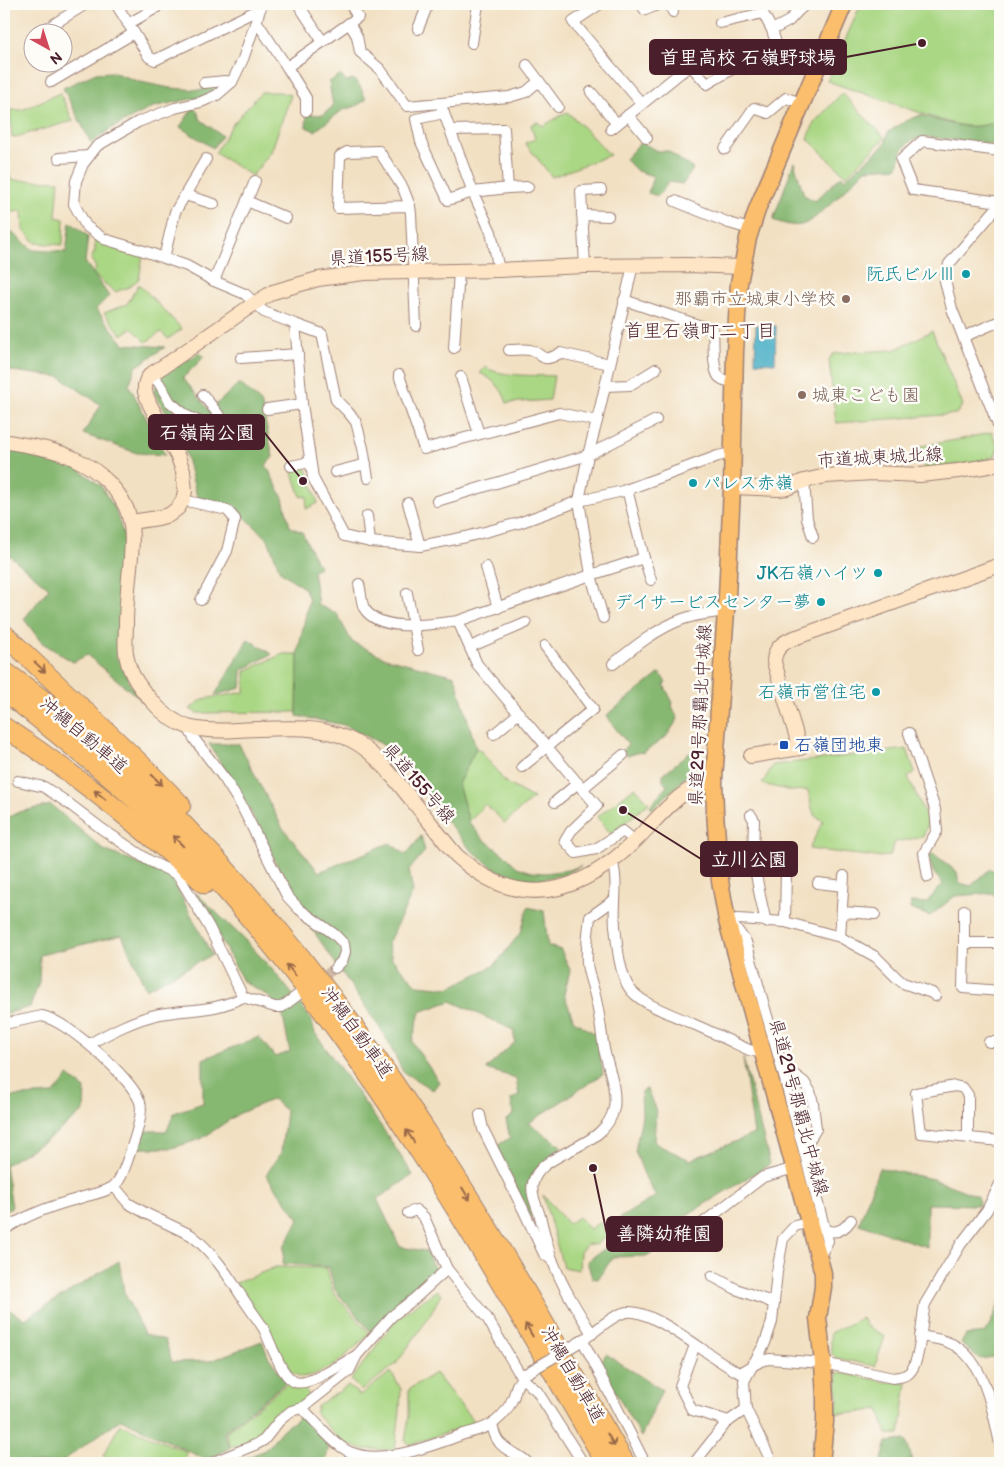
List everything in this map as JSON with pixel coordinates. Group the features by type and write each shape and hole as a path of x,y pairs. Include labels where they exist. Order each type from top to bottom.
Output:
{"highway":[{"path":"4,634 144,767 196,820 246,876 288,940"},
{"name":"沖縄自動車道","path":"4,670 78,728 162,803 237,880 288,940 343,1010 388,1073 441,1153 625,1463"},
{"name":"沖縄自動車道","path":"4,691 96,765 158,821 220,884 314,998 402,1124 486,1258 606,1463"},
{"path":"4,727 42,752 96,792 190,871 269,942"}],"main road":[{"name":"県道29号那覇北中城線","path":"821,1463 825,1414 823,1363 818,1318 823,1288 823,1273 727,921 720,881 714,779 726,611 737,310 742,267 750,229 766,184 844,4"},
{"name":"県道155号線","path":"151,374 273,292 318,279 364,273 586,266 707,265 742,267"},
{"path":"131,522 158,518 169,514 178,508 183,500 185,491 185,481 178,457 145,392 145,385 151,374"},
{"name":"県道155号線","path":"4,441 62,454 90,467 102,476 126,507 131,522 132,544 126,616 127,659 134,676 152,701 166,714 189,727 219,731 308,728 350,740 364,748 388,771 456,855 482,876 510,888 540,891 562,888 583,880 612,861 684,793 696,785 714,779"},
{"name":"市道城東城北線","path":"732,487 779,489 826,476 873,473 920,475 1000,464"},
{"path":"751,756 800,748 774,662 776,652 783,643 1000,565"}],"street":[{"path":"57,22 86,4"},
{"path":"116,4 149,57 155,60 261,6"},
{"path":"298,4 323,42"},
{"path":"288,67 358,17 350,4"},
{"path":"418,28 428,4"},
{"path":"472,43 478,4"},
{"path":"600,4 574,22 642,104"},
{"path":"641,4 645,10 660,4"},
{"path":"772,30 789,21 806,4"},
{"path":"261,6 243,59 232,82 217,95 138,122 97,146 83,164 76,181 74,204 86,226 104,239 187,266 214,281 245,294 264,312 322,334 336,400 356,422 368,478"},
{"path":"128,24 156,8"},
{"path":"592,92 614,126 690,65 707,84 776,43 764,13 720,23"},
{"path":"257,22 288,67 306,98 306,111"},
{"path":"350,24 357,36 360,52 380,69 406,106 442,108 509,97 526,92 539,81"},
{"path":"51,82 134,33"},
{"path":"668,54 682,72"},
{"path":"527,65 558,107"},
{"path":"204,83 225,80 232,82"},
{"path":"725,149 754,108 768,114 786,98 802,103"},
{"path":"442,108 473,192 491,232 499,270"},
{"path":"442,108 416,119 421,142 448,200 473,192 528,187"},
{"path":"628,115 647,138"},
{"path":"450,130 504,129 508,188"},
{"path":"1000,151 922,141 902,160 913,190 1000,203"},
{"path":"410,206 338,208 340,156 347,152 379,151 403,188 410,206 411,214 416,326"},
{"path":"59,158 89,156"},
{"path":"164,258 175,212 206,160"},
{"path":"214,281 255,181"},
{"path":"586,266 581,191 601,190"},
{"path":"185,196 214,204"},
{"path":"246,201 267,205 286,218"},
{"path":"675,201 729,223 750,229"},
{"path":"1000,203 948,261 946,275 946,286 952,308 1000,430"},
{"path":"582,215 608,216"},
{"path":"603,618 591,575 579,501 633,265"},
{"path":"454,348 458,271"},
{"path":"624,300 713,330 715,364 718,376 724,380 734,381"},
{"path":"963,337 1000,321"},
{"path":"295,324 302,404 313,478 344,536 370,542 420,546 466,537 519,523 579,501 627,490 718,456 732,453"},
{"path":"509,350 532,345 542,358 551,358 560,353 610,364"},
{"path":"241,358 298,354"},
{"path":"605,386 630,385 656,369"},
{"path":"151,374 159,383 170,402 187,416 200,422 219,442 227,443 230,438 230,429 203,395"},
{"path":"399,375 424,449 559,414 597,421"},
{"path":"461,377 480,434"},
{"path":"267,409 302,404"},
{"path":"437,501 588,455 656,420"},
{"path":"291,466 310,462"},
{"path":"335,472 366,464"},
{"path":"804,481 807,519 813,537"},
{"path":"627,490 651,580"},
{"path":"183,500 227,510 235,519 227,552 201,600"},
{"path":"408,503 420,546"},
{"path":"367,516 370,542"},
{"path":"359,584 364,607 372,616 391,625 414,626 458,621 644,558"},
{"path":"486,567 498,608"},
{"path":"407,593 418,650"},
{"path":"613,664 659,632 683,620 707,613 726,611"},
{"path":"458,621 478,664 597,806 571,831 566,841 576,853 596,849 624,831 635,841"},
{"path":"470,647 526,623"},
{"path":"522,767 592,709 545,646"},
{"path":"494,734 519,713"},
{"path":"189,727 195,740 241,806 287,896 299,909 334,934 344,944 345,952 342,961 336,968"},
{"path":"909,733 935,809 937,831 924,853 928,876"},
{"path":"555,802 623,755"},
{"path":"18,781 44,787 102,830 148,860 178,875 209,927 243,997 275,1008 282,1007 298,995"},
{"path":"751,815 754,820 753,857 766,922"},
{"path":"612,861 616,870 614,924 623,974 631,991 658,1008 749,1050 763,1053"},
{"path":"785,922 786,869"},
{"path":"818,883 844,881 840,938"},
{"path":"614,900 590,917 587,942 587,964 614,1094 614,1108 610,1120 602,1130 592,1139 560,1156 546,1166 539,1172 532,1184 552,1260 567,1292 584,1339 645,1463"},
{"path":"964,910 963,988 1000,991"},
{"path":"842,912 875,914"},
{"path":"727,921 738,919 785,922 840,938 876,958 903,982 932,993 935,996"},
{"path":"727,921 746,942 804,1149 828,1241 819,1258"},
{"path":"964,943 1000,943"},
{"path":"89,1044 144,1018 226,1005 243,997"},
{"path":"4,1024 36,1017 47,1017 62,1024 89,1044 130,1086 140,1102 139,1120 132,1147 114,1186 45,1208 12,1224 4,1230"},
{"path":"989,1042 1000,1042"},
{"path":"781,1065 804,1082 810,1091 816,1129 804,1149"},
{"path":"968,1138 968,1096 963,1088 955,1086 916,1093 921,1133 968,1138 1000,1141"},
{"path":"480,1115 483,1129 544,1254 552,1260"},
{"path":"695,1229 763,1177 795,1168"},
{"path":"302,1408 340,1447 358,1454 383,1456 402,1454 496,1422 513,1399 517,1385 524,1375 584,1339 617,1316 630,1311 647,1316 669,1328 729,1368 740,1373 761,1360 770,1358 823,1363 893,1378 904,1376 910,1373 917,1359 925,1304 961,1244 987,1210 1000,1184"},
{"path":"114,1186 128,1203 146,1214 191,1234 197,1239 222,1268 263,1328 282,1368 295,1382 302,1382 327,1374 358,1355"},
{"path":"408,1213 416,1210 424,1218 447,1269 486,1318 583,1463"},
{"path":"772,1463 746,1409 744,1381 765,1343 772,1322 776,1272 783,1239 795,1226 810,1222 826,1230 836,1232 846,1228 851,1220"},
{"path":"211,1463 264,1440 291,1411 302,1408 348,1371 358,1355 392,1316 447,1269"},
{"path":"712,1276 736,1289 774,1303"},
{"path":"920,1336 950,1343 960,1348 974,1363 982,1378 1000,1444"},
{"path":"695,1346 680,1386 692,1410 729,1421"},
{"path":"695,1462 729,1421 746,1409"},
{"path":"492,1424 497,1440 503,1447 521,1456 528,1463"}],"green space":[{"path":"861,4 1000,4 1000,118 980,126 954,124 827,81"},
{"path":"112,72 140,82 170,88 201,90 216,85 217,88 205,96 153,107 112,128 91,143 63,88 96,73"},
{"path":"340,75 346,81 353,79 360,86 366,100 354,107 344,109 315,131 306,127 307,114 323,115 333,106 329,82"},
{"path":"261,92 279,92 291,95 271,152 252,176 215,153 232,125"},
{"path":"60,93 73,121 12,138 10,110 22,110"},
{"path":"842,93 885,138 846,176 808,139 814,123"},
{"path":"193,108 197,111 200,119 222,136 213,148 180,127"},
{"path":"567,112 610,155 552,177 525,143 535,139 531,125 537,122 543,126"},
{"path":"921,115 961,126 980,126 1000,119 1000,142 994,145 929,137 915,139 903,149 898,167 866,169 818,215 804,224 788,225 773,220 794,162 804,195 815,201 841,176 845,179 885,144 888,132 906,121"},
{"path":"641,142 657,151 668,151 693,169 683,184 669,182 658,196 648,193 653,176 637,171 625,159"},
{"path":"7,167 11,180 59,181 56,217 64,219 63,245 36,243 23,230 22,211 4,213 4,168"},
{"path":"70,222 88,236 85,262 109,296 96,309 124,344 165,347 136,367 129,385 165,455 137,453 83,434 101,405 60,377 4,370 4,226 33,250 66,252"},
{"path":"95,236 143,255 139,279 129,287 115,292 93,274 96,268 91,259 95,251"},
{"path":"139,284 182,329 168,339 161,332 146,342 132,328 122,335 104,313 127,304"},
{"path":"932,331 963,405 956,414 836,423 829,360 831,356 836,353 894,350"},
{"path":"199,353 204,357 183,378 209,410 239,383 261,402 273,457 266,465 283,498 290,527 302,532 319,567 313,570 318,605 337,614 352,642 386,658 455,676 476,748 458,784 469,822 482,838 517,867 532,872 546,873 581,866 564,875 537,880 506,874 492,867 470,849 430,801 407,762 380,743 344,725 297,716 298,651 309,600 305,589 280,571 268,539 232,505 197,497 187,458 175,425 153,391 162,376"},
{"path":"486,367 508,374 554,376 550,400 507,403 497,385 480,373"},
{"path":"992,432 998,448 995,456 971,463 924,469 921,446"},
{"path":"14,451 53,458 76,467 101,486 115,509 124,537 123,663 129,682 139,698 87,655 73,662 41,642 24,619 49,588 4,551 4,459"},
{"path":"304,467 307,469 318,503 306,509 307,496 301,497 292,470"},
{"path":"248,639 272,654 242,670 241,688 215,695"},
{"path":"283,654 298,654 297,712 197,713 190,709 203,699 245,692 245,671"},
{"path":"660,673 666,683 664,685 678,719 666,737 643,753 640,752 627,756 623,750 628,744 607,715"},
{"path":"209,744 239,744 282,827 319,872 390,843 406,855 421,836 425,851 409,870 413,892 388,943 392,959 417,985 449,988 495,965 521,932 528,907 544,911 548,946 561,950 570,970 564,994 574,1021 597,1035 603,1074 529,1123 562,1147 534,1171 528,1188 535,1219 530,1216 496,1146 510,1138 506,1120 513,1115 511,1099 519,1096 516,1078 486,1069 515,1042 513,1030 451,1001 420,1012 412,1042 439,1082 433,1090 403,1072 384,1034 312,929 292,896 248,806"},
{"path":"697,747 701,747 695,764 674,789 652,809 650,806 667,786 663,781 663,774"},
{"path":"476,748 480,750 506,783 533,798 505,823 485,804 469,822 458,784"},
{"path":"907,749 915,772 908,777 929,822 923,837 895,842 890,856 876,857 809,849 823,821 815,816 808,790 791,791 762,784 773,765"},
{"path":"635,787 649,803 611,834 597,817"},
{"path":"51,805 104,850 171,877 212,955 146,989 122,935 40,955 39,983 30,1007 4,1014 4,819 19,812"},
{"path":"934,854 957,872 959,883 971,886 990,869 1000,873 1000,904 993,893 955,896 930,916 910,909 911,902 926,903 943,884 934,873 927,856"},
{"path":"195,892 247,942 278,976 310,1017 315,1033 413,1175 377,1199 400,1247 426,1251 436,1272 371,1332 335,1290 329,1267 283,1264 284,1247 299,1219 266,1175 281,1153 286,1111 273,1099 238,1114 201,1139 172,1148 137,1148 142,1131 167,1131 174,1113 203,1103 203,1059 259,1037 275,1057 290,1052 282,1012 268,996 243,981"},
{"path":"743,1058 770,1164 682,1218 660,1248 646,1256 613,1257 598,1279 592,1278 587,1261 613,1243 620,1218 656,1196 645,1177 635,1151 642,1116 641,1091 647,1089 656,1111 654,1141 658,1145 690,1160 754,1134"},
{"path":"68,1076 85,1089 84,1111 50,1138 5,1165 12,1207 5,1212 4,1097 54,1094"},
{"path":"879,1168 933,1179 978,1196 979,1205 927,1204 927,1247 859,1224"},
{"path":"543,1195 568,1224 578,1217 590,1229 600,1222 607,1235 596,1245 587,1244 580,1252 579,1270 563,1267"},
{"path":"119,1261 124,1292 144,1334 165,1340 172,1362 210,1361 262,1341 268,1356 286,1382 224,1432 230,1448 207,1460 121,1419 60,1463 4,1463 4,1307 25,1319"},
{"path":"276,1267 327,1268 333,1292 370,1334 335,1365 313,1375 301,1377 291,1372 267,1328 236,1283"},
{"path":"437,1290 441,1295 425,1323 396,1364 361,1391 351,1380 397,1318"},
{"path":"1000,1302 1000,1356 980,1359 961,1343 966,1335 986,1333"},
{"path":"862,1318 866,1326 885,1336 875,1366 836,1358 832,1354 830,1333"},
{"path":"606,1354 662,1390 641,1437 600,1364"},
{"path":"391,1372 401,1389 395,1450 361,1449 340,1441 315,1413 318,1405 348,1386 360,1395"},
{"path":"837,1372 886,1382 907,1382 900,1434 887,1434 879,1409 856,1413 835,1413 838,1400"},
{"path":"435,1373 475,1423 410,1445 405,1441 409,1416 409,1389"},
{"path":"290,1381 302,1386 310,1396 274,1422 263,1435 244,1447 230,1446 226,1432"},
{"path":"301,1416 329,1446 325,1463 233,1463 265,1450 283,1429"},
{"path":"120,1424 187,1452 182,1463 122,1463 103,1456"},
{"path":"906,1440 913,1463 881,1463 887,1442"}],"water":[{"path":"756,325 776,326 775,363 755,362"}],"tunnel":[{"path":"315,983 335,968"}],"place":[{"name":"首里高校 石嶺野球場","path":"922,43"},
{"name":"阮氏ビルⅢ","path":"966,274"},
{"name":"那覇市立城東小学校","path":"846,299"},
{"name":"城東こども園","path":"802,395"},
{"name":"石嶺南公園","path":"303,481"},
{"name":"パレス赤嶺","path":"693,483"},
{"name":"JK石嶺ハイツ","path":"878,573"},
{"name":"デイサービスセンター夢","path":"821,602"},
{"name":"石嶺市営住宅","path":"876,692"},
{"name":"石嶺団地東","path":"784,745"},
{"name":"立川公園","path":"623,810"},
{"name":"善隣幼稚園","path":"593,1168"}],"district":[{"name":"首里石嶺町二丁目","path":"700,330"}]}
